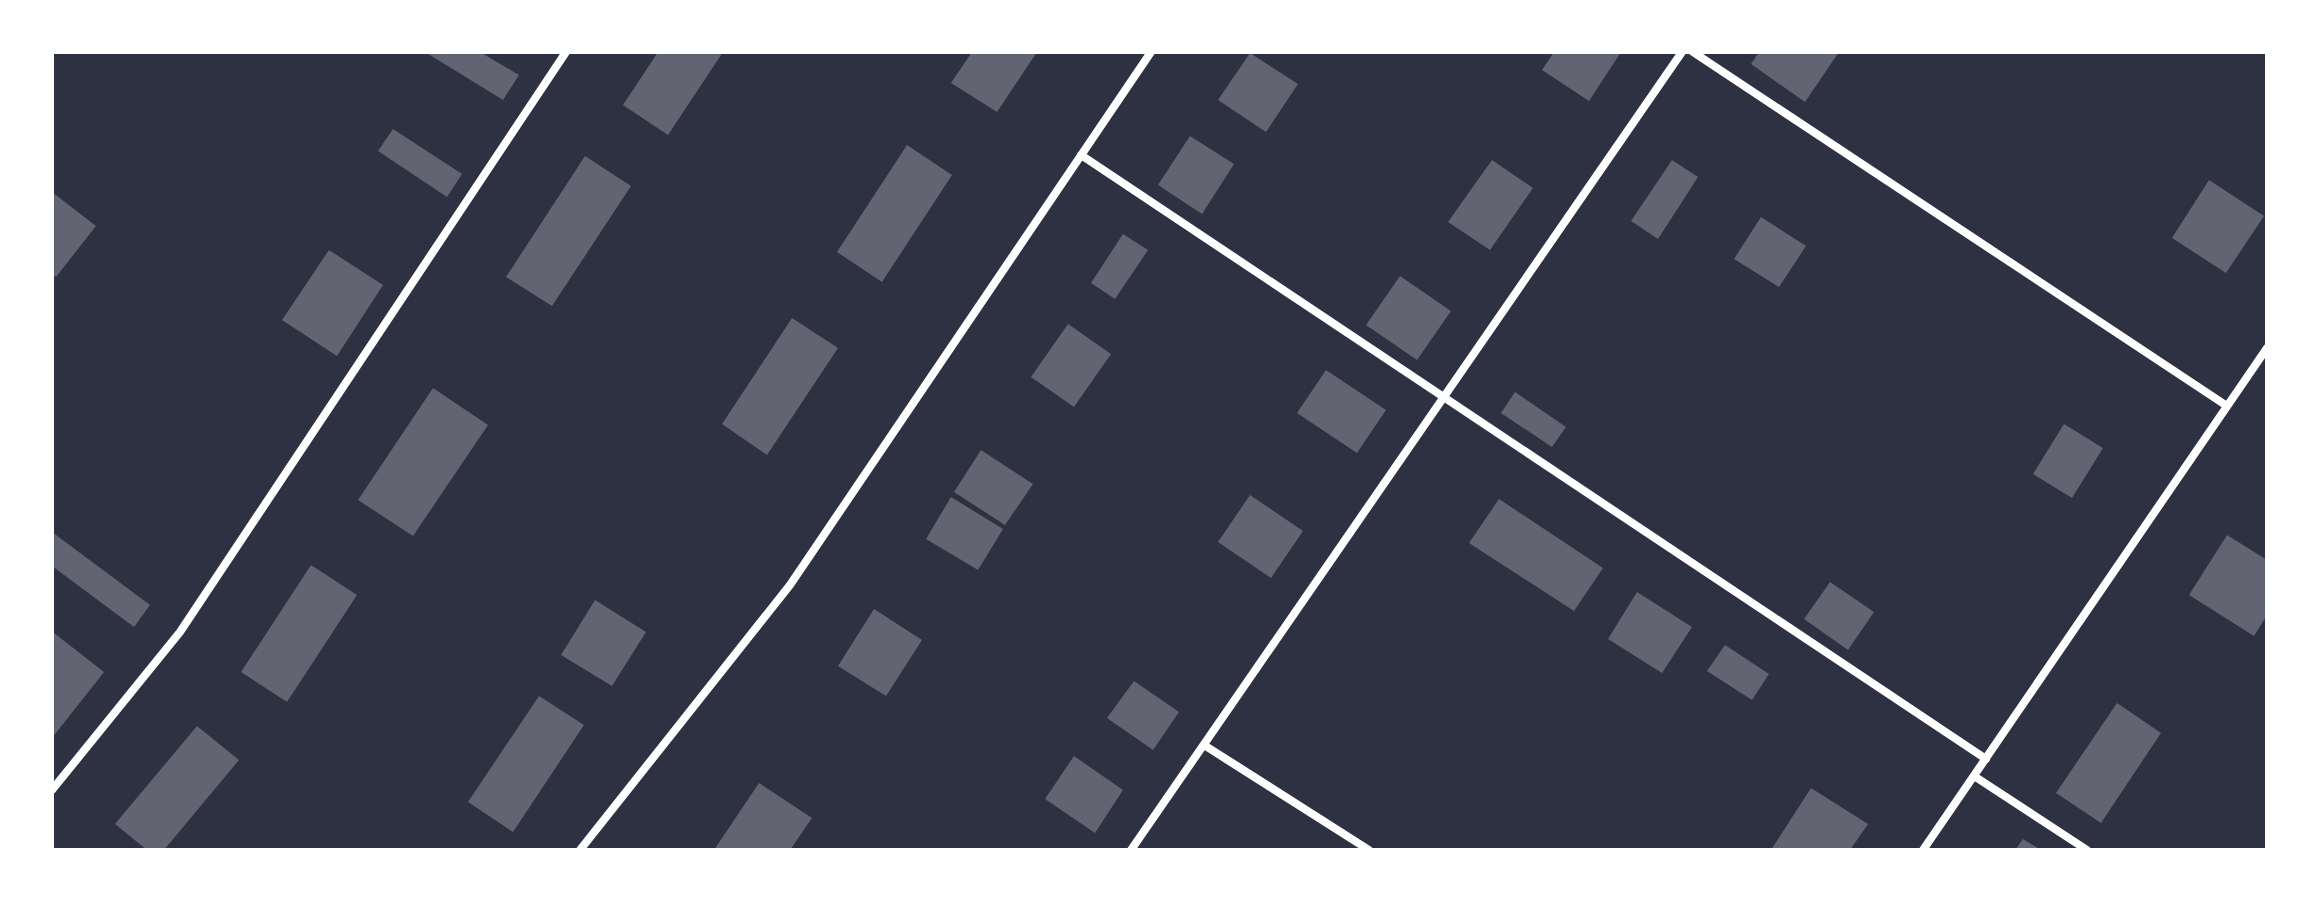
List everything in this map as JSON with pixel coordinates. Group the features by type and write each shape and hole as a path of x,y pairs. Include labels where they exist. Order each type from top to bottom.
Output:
{"street":[{"path":"52,790 180,632 566,52"},
{"path":"580,850 790,585 1151,52"},
{"path":"1131,850 1682,52"},
{"path":"1693,52 2227,406"},
{"path":"1081,155 1986,759"},
{"path":"1923,850 2267,348"},
{"path":"1204,745 1369,850"},
{"path":"1974,776 2087,850"}],"building":[{"path":"425,52 480,52 519,75 503,100"},
{"path":"658,52 723,52 668,135 623,105"},
{"path":"972,52 1037,52 997,112 951,83"},
{"path":"1554,52 1621,52 1589,101 1542,70"},
{"path":"1759,52 1839,52 1805,102 1751,64"},
{"path":"1250,53 1298,84 1266,132 1218,100"},
{"path":"393,129 462,174 447,197 378,151"},
{"path":"1190,136 1234,164 1202,214 1158,185"},
{"path":"907,145 952,175 882,282 837,252"},
{"path":"585,156 631,186 552,306 506,277"},
{"path":"1492,160 1533,188 1490,250 1448,222"},
{"path":"1672,160 1698,177 1658,239 1631,221"},
{"path":"2209,180 2264,216 2226,273 2172,238"},
{"path":"52,192 96,226 56,277 52,274"},
{"path":"1761,217 1806,246 1779,287 1734,259"},
{"path":"1123,234 1148,250 1115,299 1091,283"},
{"path":"329,250 383,285 337,356 282,320"},
{"path":"1400,276 1451,311 1417,360 1366,325"},
{"path":"792,318 838,348 767,455 722,424"},
{"path":"1068,324 1111,354 1074,407 1031,377"},
{"path":"1326,370 1386,410 1357,453 1297,413"},
{"path":"433,388 488,425 413,536 358,500"},
{"path":"1515,392 1566,427 1552,447 1501,413"},
{"path":"2064,424 2103,448 2072,498 2033,474"},
{"path":"981,450 1033,484 1005,525 954,492"},
{"path":"1250,495 1303,531 1271,578 1218,542"},
{"path":"951,497 1003,529 978,570 926,539"},
{"path":"1499,499 1603,568 1574,611 1469,543"},
{"path":"52,532 150,605 134,627 52,566"},
{"path":"2227,535 2267,560 2267,615 2254,636 2189,595"},
{"path":"311,565 357,595 287,702 241,672"},
{"path":"1830,582 1874,612 1848,650 1804,619"},
{"path":"1637,592 1692,627 1662,673 1608,639"},
{"path":"595,600 646,632 612,686 561,655"},
{"path":"874,609 922,640 886,696 838,666"},
{"path":"54,633 104,672 52,738 52,636"},
{"path":"1725,645 1769,674 1752,700 1707,671"},
{"path":"1134,681 1179,712 1153,750 1107,718"},
{"path":"539,696 584,725 513,832 468,802"},
{"path":"2117,703 2161,733 2101,823 2056,793"},
{"path":"197,726 239,760 164,850 147,850 115,824"},
{"path":"1074,756 1123,790 1095,833 1045,799"},
{"path":"759,783 812,818 790,850 714,850"},
{"path":"1811,788 1868,824 1850,850 1771,850"},
{"path":"2023,839 2041,850 2015,850"}]}
